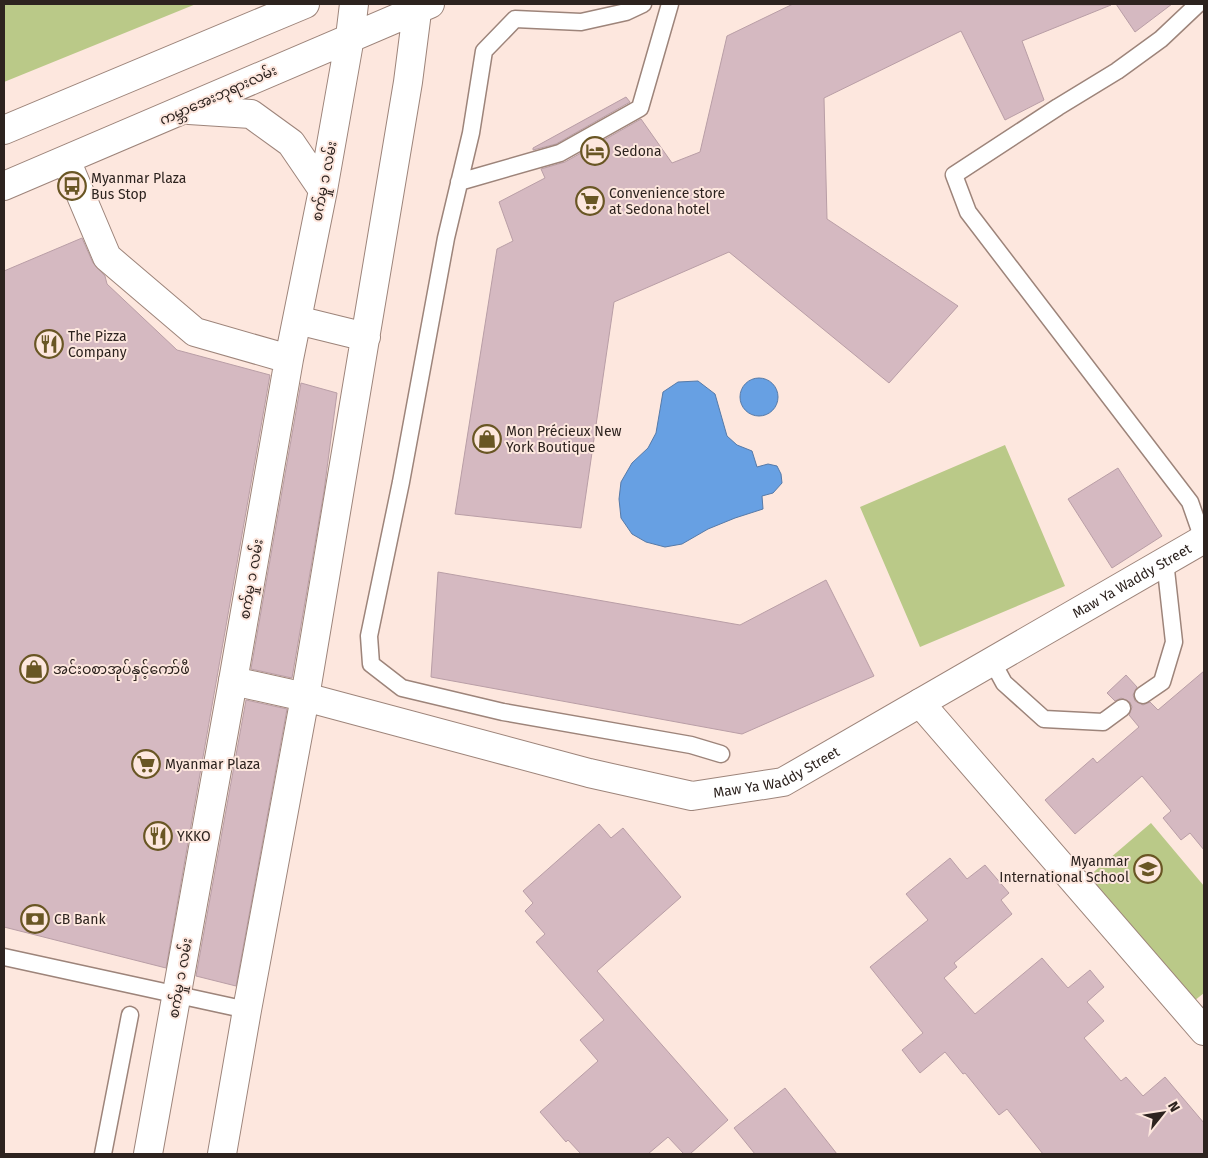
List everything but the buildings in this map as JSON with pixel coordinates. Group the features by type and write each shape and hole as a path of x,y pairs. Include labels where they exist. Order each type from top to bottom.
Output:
{"main road":[{"path":"4,130 305,4"},
{"name":"စက်မှု ၁ လမ်း","path":"148,1154 296,320 323,190 354,4"},
{"path":"222,1154 305,697 422,6"},
{"name":"ကမ္ဘာအေးဘုရားလမ်း","path":"4,186 422,6"},
{"path":"185,109 251,114 291,143 323,190"},
{"path":"66,160 107,257 195,332 289,360"},
{"path":"296,320 366,337"},
{"name":"Maw Ya Waddy Street","path":"233,681 305,697 589,773 692,796 782,782 1204,539"},
{"path":"920,702 1204,1031"}],"lane":[{"path":"643,4 626,12 581,22 515,19 484,51 471,133 446,238 401,482 369,636 371,664 402,688 503,712 691,745 721,754"},
{"path":"459,182 560,153 640,108 670,4"},
{"path":"1198,4 1161,39 1117,71 954,175 968,212 1190,502 1204,539"},
{"path":"1143,695 1162,682 1174,642 1165,561"},
{"path":"992,661 1004,683 1044,718 1103,722 1122,708"},
{"path":"4,957 247,1010"},
{"path":"103,1154 130,1015"}],"green space":[{"path":"4,4 196,4 4,82"},
{"path":"1005,445 1065,586 920,647 860,507"},
{"path":"1151,823 1204,886 1204,993 1194,1001 1089,876"}],"water":[{"path":"759,378 772,384 778,397 772,410 759,416 746,410 740,397 746,384"},
{"path":"698,381 715,394 727,436 737,445 752,451 757,467 768,464 777,466 781,474 782,483 773,493 762,496 763,509 708,529 682,544 665,547 646,542 632,534 621,518 619,499 621,482 632,463 648,448 656,433 663,392 678,382"}],"place":[{"name":"Sedona","path":"595,151"},
{"name":"Myanmar Plaza Bus Stop","path":"72,186"},
{"name":"Convenience store at Sedona hotel","path":"590,201"},
{"name":"The Pizza Company","path":"49,344"},
{"name":"Mon Précieux New York Boutique","path":"487,439"},
{"name":"အင်းဝစာအုပ်နှင့်ကော်ဖီ","path":"34,669"},
{"name":"Myanmar Plaza","path":"146,764"},
{"name":"YKKO","path":"158,836"},
{"name":"Myanmar International School","path":"1148,869"},
{"name":"CB Bank","path":"35,919"}]}
